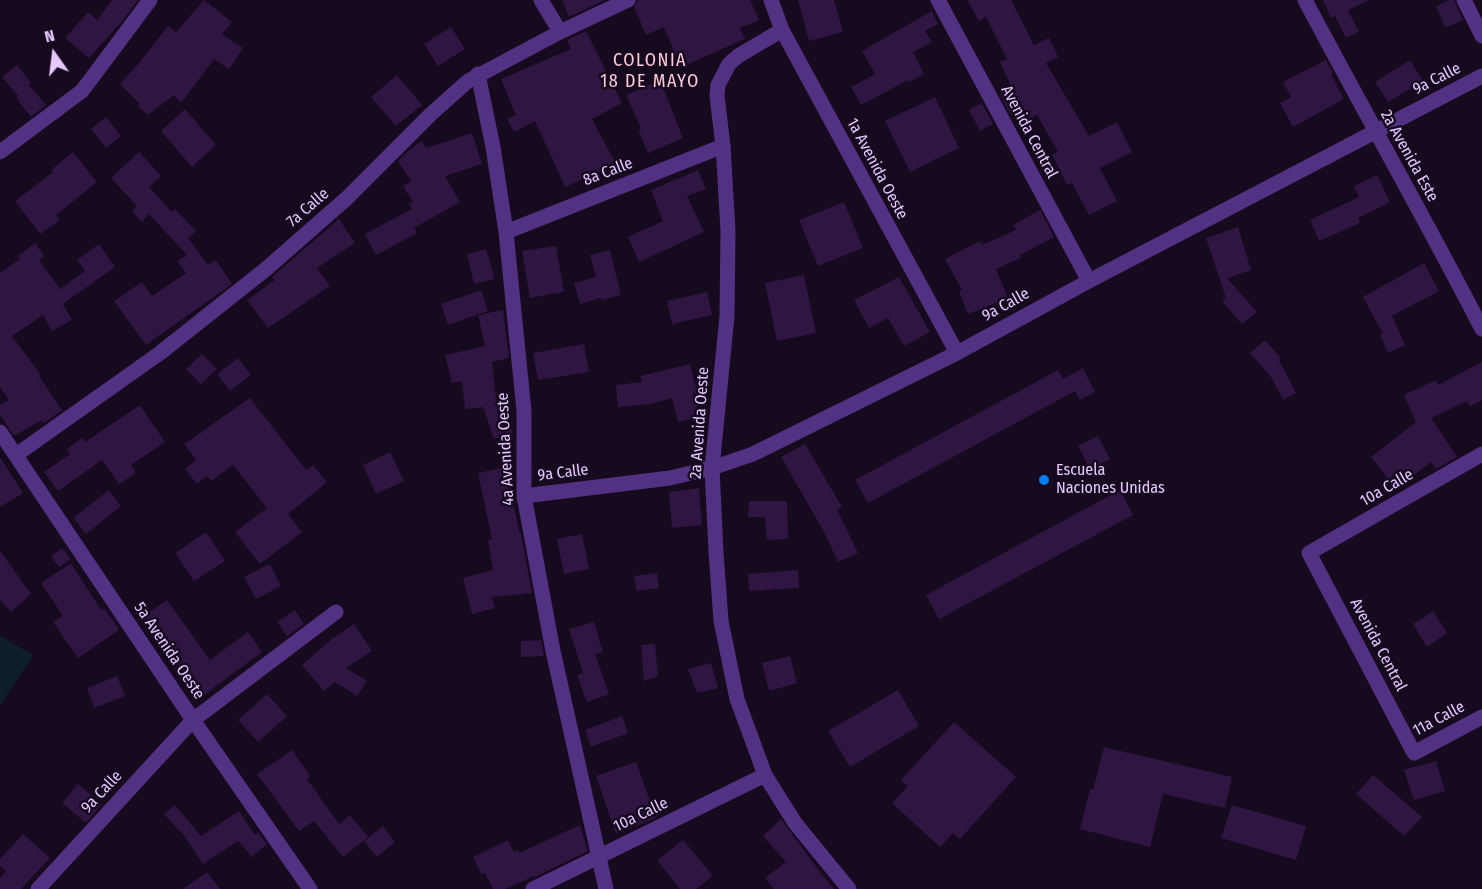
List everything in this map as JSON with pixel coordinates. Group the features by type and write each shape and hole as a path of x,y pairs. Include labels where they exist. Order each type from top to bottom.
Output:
{"street":[{"path":"0,152 82,91 150,0"},
{"path":"541,0 560,32"},
{"name":"7a Calle","path":"16,455 160,353 266,269 347,198 431,114 478,74 628,0"},
{"name":"1a Avenida Oeste","path":"771,0 782,30 957,353"},
{"name":"Avenida Central","path":"938,0 1089,281"},
{"name":"2a Avenida Este","path":"1305,0 1448,262 1482,329"},
{"path":"1464,0 1482,36"},
{"name":"2a Avenida Oeste","path":"782,30 738,56 723,74 717,96 723,146 728,231 727,316 712,468 721,621 737,699 765,775 795,823 849,889"},
{"name":"4a Avenida Oeste","path":"478,74 493,147 506,232 524,411 524,496 553,651 606,889"},
{"name":"9a Calle","path":"524,496 670,478 712,468 753,454 957,353 1089,281 1482,76"},
{"name":"8a Calle","path":"506,232 723,146"},
{"name":"5a Avenida Oeste","path":"0,432 193,720 310,889"},
{"name":"10a Calle","path":"1309,553 1482,454"},
{"name":"Avenida Central","path":"1309,553 1414,753"},
{"name":"9a Calle","path":"38,889 193,720 336,612"},
{"name":"11a Calle","path":"1414,753 1482,717"},
{"name":"10a Calle","path":"533,889 765,775"}],"shaded area":[{"path":"0,636 33,655 0,706"}],"building":[{"path":"112,0 138,0 89,58 65,38 88,12 97,20"},
{"path":"204,0 232,22 222,34 243,48 229,69 214,59 181,103 174,95 148,115 120,84 168,26 176,32"},
{"path":"562,0 605,0 569,17"},
{"path":"638,0 750,0 759,20 740,28 745,39 681,67 664,27 646,35 634,7"},
{"path":"798,0 834,0 843,32 809,41"},
{"path":"967,0 1011,0 1034,45 1049,38 1058,57 1046,63 1089,136 1117,122 1132,152 1100,168 1117,201 1089,215 1072,183 1067,185 1052,155 1058,152 1037,115 1026,121 1021,110 1011,115 1000,95 1009,90 1011,86 1000,62 1007,59 986,17 979,21"},
{"path":"1323,0 1369,0 1348,10 1359,32 1346,38 1335,16 1331,18"},
{"path":"1454,0 1463,20 1445,28 1436,6"},
{"path":"932,11 938,24 925,31 932,42 913,52 924,74 861,105 851,87 875,74 862,51"},
{"path":"451,27 465,49 438,66 424,44"},
{"path":"586,31 622,103 592,119 616,164 565,187 535,121 514,132 507,119 516,115 501,79 571,49 567,40"},
{"path":"1326,60 1344,99 1293,127 1280,103 1291,97 1283,82"},
{"path":"1410,60 1423,81 1388,102 1375,82"},
{"path":"17,65 31,83 29,85 46,105 31,117 16,98 18,96 2,77"},
{"path":"397,75 422,105 396,126 371,97"},
{"path":"660,80 683,138 648,153 638,130 641,128 626,95"},
{"path":"935,97 959,148 910,172 885,121"},
{"path":"982,103 993,124 980,131 969,110"},
{"path":"185,109 216,145 192,167 161,131"},
{"path":"106,117 121,136 106,148 91,129"},
{"path":"472,133 482,164 445,176 460,202 414,228 417,233 376,255 365,234 412,209 409,204 413,202 403,186 411,181 398,161 422,141 426,148"},
{"path":"73,152 97,182 56,215 60,220 40,234 15,201 53,172 51,170"},
{"path":"139,152 161,176 149,187 172,212 175,209 196,231 188,238 208,265 216,260 232,284 146,345 114,301 142,282 152,296 186,273 177,261 187,255 149,214 142,222 132,211 137,206 111,178"},
{"path":"698,170 706,189 687,196 704,232 639,262 628,237 663,221 651,190"},
{"path":"1377,175 1390,202 1358,218 1360,223 1319,241 1310,220 1359,197 1354,186"},
{"path":"844,202 863,248 818,266 799,220"},
{"path":"1040,210 1054,237 1020,255 1021,258 996,269 1008,298 968,314 959,292 962,290 945,259 980,241 982,245 1016,230 1013,225"},
{"path":"339,219 355,243 317,268 330,286 268,328 247,300 275,280 272,277"},
{"path":"1238,227 1251,270 1227,278 1257,312 1242,324 1222,301 1226,298 1206,238"},
{"path":"35,243 44,256 39,260 60,289 85,271 77,260 99,244 115,267 63,304 72,320 52,331 43,315 12,336 41,375 39,376 62,410 44,423 42,420 14,436 0,415 0,405 9,400 0,387 0,273 20,259 18,256"},
{"path":"556,246 564,292 530,298 522,251"},
{"path":"486,249 495,279 474,284 467,254"},
{"path":"610,250 621,295 580,304 574,283 596,277 590,255"},
{"path":"1424,263 1439,291 1392,316 1405,345 1388,353 1380,335 1383,334 1363,297"},
{"path":"804,275 816,333 777,341 765,283"},
{"path":"899,277 930,332 904,346 888,318 869,328 854,300"},
{"path":"481,290 488,311 448,325 441,304"},
{"path":"707,292 712,315 672,324 667,301"},
{"path":"503,310 509,358 492,362 498,417 507,414 513,433 494,439 483,407 465,409 462,381 452,383 445,355 485,346 478,315"},
{"path":"1265,340 1281,358 1279,360 1296,393 1283,400 1271,377 1250,353"},
{"path":"584,344 589,372 538,380 533,353"},
{"path":"202,354 217,369 201,384 186,369"},
{"path":"238,358 251,375 230,391 217,374"},
{"path":"1482,362 1482,400 1470,406 1467,401 1431,418 1457,457 1436,469 1431,462 1396,489 1371,457 1416,422 1404,395 1436,380 1438,385"},
{"path":"690,364 697,393 693,393 699,417 678,422 672,398 651,404 618,407 616,385 642,382 640,376"},
{"path":"1083,368 1095,392 1080,400 1075,391 868,503 855,480 1058,370 1063,379"},
{"path":"250,398 306,470 313,465 327,482 288,514 302,532 260,564 235,532 267,508 233,465 211,481 207,476 197,484 185,469 196,460 184,444"},
{"path":"140,405 165,442 131,465 136,473 119,484 102,460 58,491 44,472 70,454 67,449 82,438 85,442"},
{"path":"1098,436 1110,459 1090,469 1078,446"},
{"path":"805,444 842,507 837,510 858,553 838,562 824,532 781,457"},
{"path":"390,452 404,481 376,494 363,465"},
{"path":"0,457 23,493 0,507"},
{"path":"505,467 521,533 532,593 492,597 495,608 472,614 463,578 493,570 488,540 492,539 478,473"},
{"path":"699,488 702,525 672,528 669,492"},
{"path":"109,490 121,506 86,534 73,518"},
{"path":"1120,490 1133,515 939,619 926,595"},
{"path":"749,501 787,501 788,539 767,540 765,517 748,517"},
{"path":"206,532 225,561 194,581 175,553"},
{"path":"582,534 589,569 564,574 557,539"},
{"path":"62,548 71,559 59,567 51,556"},
{"path":"0,551 31,594 11,612 0,600"},
{"path":"71,563 101,610 104,608 119,630 78,658 53,622 63,616 41,583"},
{"path":"270,564 281,586 256,599 244,577"},
{"path":"798,570 799,588 749,591 748,574"},
{"path":"657,573 659,588 637,591 634,576"},
{"path":"167,600 210,660 248,632 262,652 197,700 174,669 177,667 141,618"},
{"path":"295,610 304,624 287,636 277,622"},
{"path":"1433,611 1447,633 1427,647 1413,624"},
{"path":"594,622 603,652 595,654 609,694 587,702 577,675 583,673 569,629"},
{"path":"354,624 372,651 346,668 367,681 357,696 335,682 324,691 302,665 333,638"},
{"path":"541,640 544,656 521,657 521,641"},
{"path":"655,644 658,676 644,681 641,645"},
{"path":"790,656 797,683 769,691 762,663"},
{"path":"711,663 718,688 697,693 688,669"},
{"path":"117,676 125,696 94,708 87,688"},
{"path":"898,690 919,726 850,767 828,731"},
{"path":"267,694 287,716 258,742 238,720"},
{"path":"622,716 628,733 591,747 585,730"},
{"path":"954,722 1016,777 960,839 953,833 940,847 892,803 908,786 901,780"},
{"path":"1104,747 1232,777 1225,808 1163,794 1150,847 1080,829"},
{"path":"292,750 310,776 307,779 339,824 350,815 368,837 343,857 314,821 299,831 257,774"},
{"path":"1436,761 1445,791 1414,800 1404,770"},
{"path":"636,762 656,818 616,834 596,776"},
{"path":"1373,775 1422,817 1404,836 1356,794"},
{"path":"78,784 102,804 86,823 62,803"},
{"path":"175,805 201,836 239,811 255,835 258,832 267,844 252,857 238,841 203,864 181,831 164,814"},
{"path":"1232,805 1306,826 1296,860 1221,838"},
{"path":"781,819 834,889 774,889 765,878 786,862 763,836"},
{"path":"580,825 588,851 505,889 493,889 485,873 481,874 473,857 508,840 514,852 518,850 519,853"},
{"path":"383,826 395,842 377,857 364,841"},
{"path":"23,834 50,858 21,889 0,889 0,878 6,871 0,866 0,859"},
{"path":"683,840 713,876 696,889 680,889 657,860"},
{"path":"207,872 220,889 183,889"}],"place":[{"name":"Escuela Naciones Unidas","path":"1044,480"}],"district":[{"name":"COLONIA 18 DE MAYO","path":"650,71"}]}
